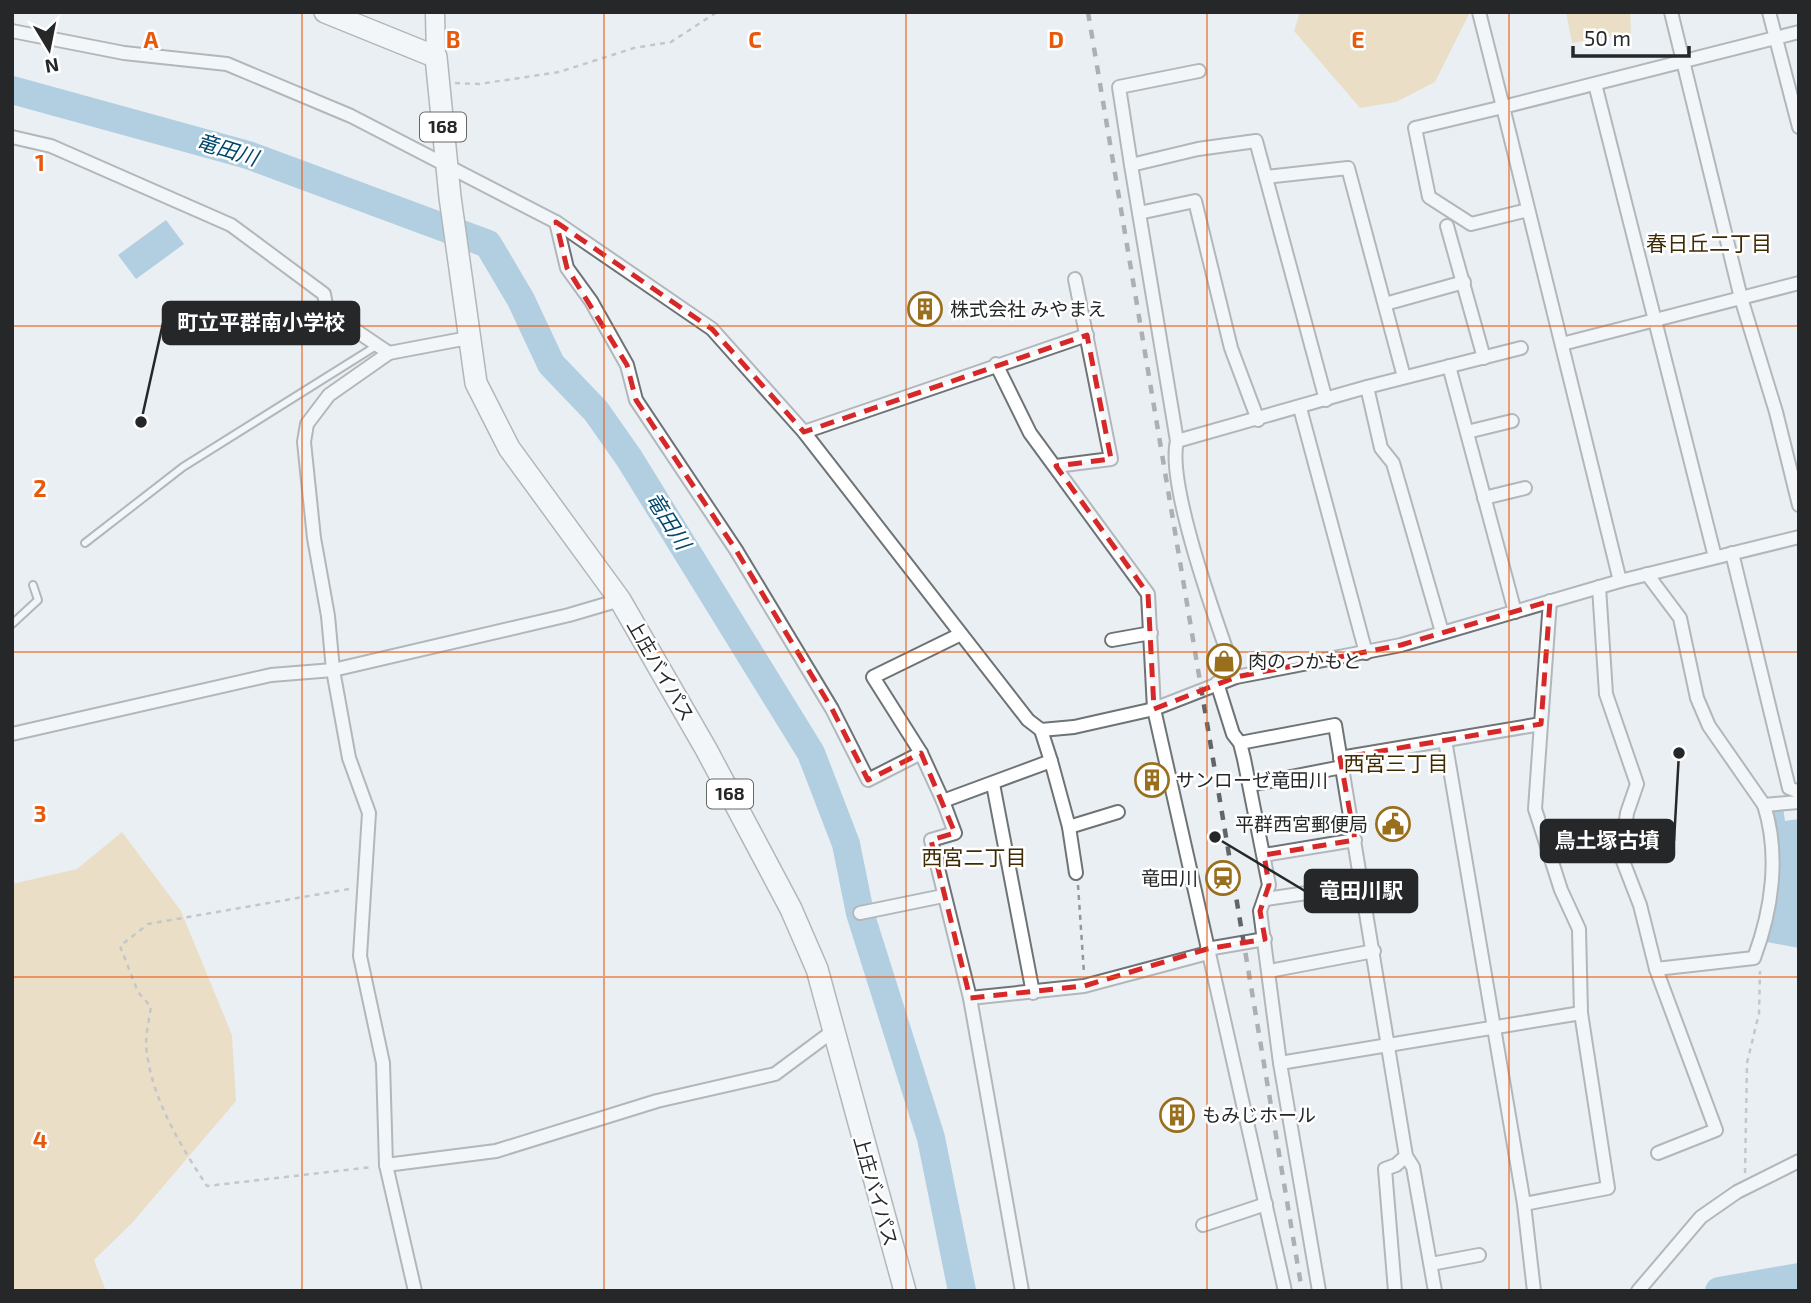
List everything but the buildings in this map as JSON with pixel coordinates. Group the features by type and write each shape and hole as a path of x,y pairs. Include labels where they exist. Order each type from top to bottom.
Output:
{"highway":[{"path":"325,12 436,57"},
{"name":"上庄バイパス","path":"436,57 464,312 476,383 494,423 620,600 706,749 791,909 817,970 905,1291"}],"main road":[{"path":"435,12 436,57"}],"street":[{"path":"1479,12 1620,580"},
{"path":"1671,12 1741,298 1776,412 1799,505"},
{"path":"1769,12 1799,127"},
{"path":"12,31 124,53 227,64 351,116 556,222 712,329 804,432 1028,720 1041,730 1069,827 1076,873"},
{"path":"1528,210 1471,224 1429,197 1415,128 1799,32"},
{"path":"1199,71 1119,88 1177,441 1174,454 1186,523 1236,677"},
{"path":"1595,84 1714,557"},
{"path":"12,137 51,146 231,225 324,294 327,311 389,353"},
{"path":"1131,165 1198,149 1256,141 1326,400"},
{"path":"1266,177 1348,168 1404,377"},
{"path":"1139,213 1195,201 1231,348 1258,420"},
{"path":"556,222 566,268 591,300 627,365 636,400 736,550 832,709 868,780 921,753"},
{"path":"1447,226 1484,358"},
{"path":"1056,466 1111,459 1075,279"},
{"path":"1385,304 1464,282"},
{"path":"1562,344 1799,283"},
{"path":"804,432 1087,335"},
{"path":"415,1291 386,1165 383,1063 360,956 369,813 349,758 333,670 328,616 314,538 304,442 307,424 329,395 389,353 468,338"},
{"path":"1177,441 1367,387 1521,348"},
{"path":"996,364 1030,433 1148,594 1154,709 1285,1291"},
{"path":"1449,366 1515,611"},
{"path":"1367,387 1381,447 1393,463 1442,632"},
{"path":"1300,408 1366,653"},
{"path":"1466,432 1512,421"},
{"path":"1484,498 1525,488"},
{"path":"1041,730 1074,727 1154,709 1236,677 1366,653 1620,580 1799,537"},
{"path":"1732,553 1750,638 1790,788 1799,792"},
{"path":"1647,574 1680,618 1697,698 1709,726 1764,805 1769,820 1773,875 1761,940 1754,958 1656,969"},
{"path":"1599,587 1606,694 1637,785 1627,813 1620,856 1640,905 1656,969 1716,1130 1658,1153"},
{"path":"12,734 271,675 333,670 569,615 620,600"},
{"path":"1524,1204 1608,1188 1581,1013 1579,929 1561,890 1535,809 1550,601"},
{"path":"1112,640 1151,633"},
{"path":"961,634 873,677 921,753 955,833 931,840 970,998 1023,1291"},
{"path":"1217,683 1233,734 1240,743 1264,855 1269,885 1260,911 1280,1063 1320,1291"},
{"path":"1250,785 1446,740 1541,724"},
{"path":"1240,743 1335,725 1390,1045 1406,1156 1413,1167 1435,1291"},
{"path":"1446,740 1524,1204 1534,1291"},
{"path":"943,801 1051,761"},
{"path":"993,784 1033,993"},
{"path":"1764,805 1799,802"},
{"path":"1069,827 1118,812"},
{"path":"1264,855 1355,841"},
{"path":"1266,899 1362,885"},
{"path":"860,913 943,896"},
{"path":"970,998 1084,986 1207,951 1265,939"},
{"path":"1269,971 1374,951"},
{"path":"1280,1063 1581,1013"},
{"path":"386,1165 496,1152 657,1101 775,1074 834,1031"},
{"path":"1395,1291 1385,1169 1396,1165 1406,1156"},
{"path":"1637,1291 1701,1216 1738,1191 1799,1161"},
{"path":"1203,1224 1266,1204"},
{"path":"1430,1265 1479,1255"}],"lane":[{"path":"85,543 183,467 377,345"},
{"path":"12,624 37,600 33,585"}],"path":[{"path":"438,83 479,84 559,72 634,48 671,42 717,12"},
{"path":"1076,873 1084,986"},
{"path":"363,886 148,924 120,946 138,992 151,1007 146,1045 163,1107 186,1154 207,1186 386,1165"},
{"path":"1738,1191 1744,1176 1747,1152 1744,1110 1747,1063 1759,1013 1761,940"}],"highlighted area":[{"path":"556,222 712,329 804,432 1087,335 1111,459 1056,466 1148,594 1154,709 1236,677 1401,645 1550,601 1541,724 1340,758 1355,840 1264,855 1269,885 1260,911 1265,939 1207,949 1084,986 970,998 931,840 955,833 921,753 868,780 832,709 736,550 636,400 627,365 567,268"}],"shaded area":[{"path":"1300,12 1470,12 1435,82 1396,102 1360,108 1294,31"},
{"path":"1566,12 1630,12 1631,33 1572,43"},
{"path":"122,832 181,911 232,1035 236,1101 132,1223 94,1260 106,1291 12,1291 12,884 77,869"}],"water":[{"path":"166,220 184,244 136,279 118,255"},
{"path":"1783,807 1785,821 1799,819 1799,948 1767,942 1780,861 1772,811"}],"waterway":[{"name":"竜田川","path":"12,90 248,155 488,244 521,300 551,364 596,411 629,458 811,753 846,844 860,913 931,1138 962,1291"},
{"path":"1719,1291 1799,1277"}],"railway":[{"path":"1088,12 1302,1291"}],"place":[{"name":"株式会社 みやまえ","path":"925,309"},
{"name":"町立平群南小学校","path":"141,422"},
{"name":"肉のつかもと","path":"1224,661"},
{"name":"鳥土塚古墳","path":"1679,753"},
{"name":"サンローゼ竜田川","path":"1152,780"},
{"name":"平群西宮郵便局","path":"1393,824"},
{"name":"竜田川駅","path":"1215,837"},
{"name":"竜田川","path":"1223,878"},
{"name":"もみじホール","path":"1177,1115"}],"district":[{"name":"春日丘二丁目","path":"1709,244"},
{"name":"西宮三丁目","path":"1396,764"},
{"name":"西宮二丁目","path":"974,858"}]}
